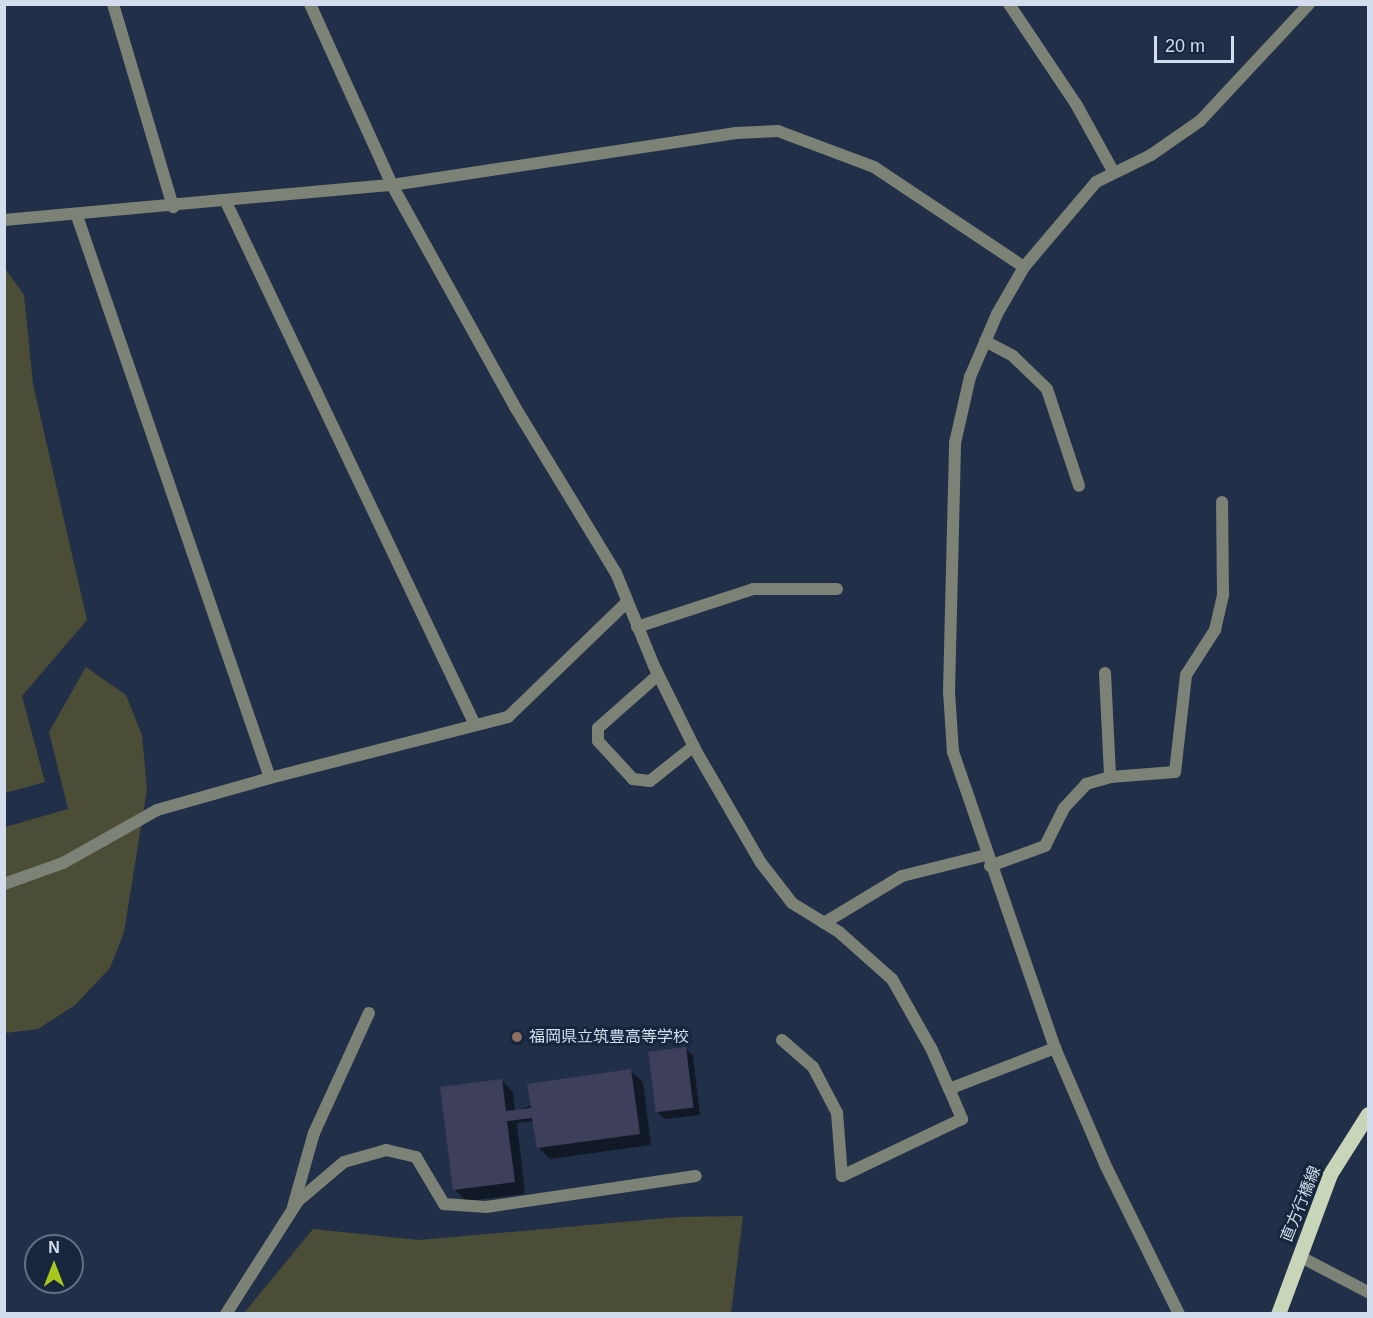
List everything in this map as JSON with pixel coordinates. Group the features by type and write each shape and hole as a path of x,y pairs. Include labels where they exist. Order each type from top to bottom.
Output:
{"main road":[{"name":"直方行橋線","path":"1278,1314 1330,1174 1368,1114"}],"street":[{"path":"113,4 173,207"},
{"path":"310,4 392,185 515,407 616,573 626,603 658,675 694,746 761,863 792,903 839,932 892,979 963,1119 842,1176 837,1113 813,1067 782,1040"},
{"path":"1009,4 1076,104 1113,171"},
{"path":"1179,1314 1105,1164 1055,1048 988,861 952,752 949,692 956,443 970,377 985,341 1024,267 1096,182 1113,171 1151,155 1200,121 1309,4"},
{"path":"4,220 77,216 392,185 736,133 778,131 874,167 1024,267"},
{"path":"226,202 475,725"},
{"path":"77,216 270,778"},
{"path":"985,341 1013,357 1047,389 1079,486"},
{"path":"824,923 902,876 988,861 1045,846 1071,800 1086,784 1110,777 1175,772 1186,675 1215,630 1223,594 1221,502"},
{"path":"637,627 753,589 837,589"},
{"path":"4,884 63,863 157,810 270,778 508,717 626,603"},
{"path":"1105,673 1110,777"},
{"path":"658,675 598,728 598,741 633,779 650,781 694,746"},
{"path":"292,1211 314,1133 369,1013"},
{"path":"949,1089 1055,1048"},
{"path":"226,1314 292,1211 344,1162 386,1150 416,1157 444,1204 486,1207 696,1176"},
{"path":"1299,1256 1368,1292"}],"green space":[{"path":"4,267 24,295 33,384 87,620 22,696 45,782 5,793"},
{"path":"86,667 126,695 142,735 147,789 124,932 110,968 75,1005 38,1029 5,1033 5,827 68,809 49,732"},
{"path":"743,1216 731,1313 244,1313 313,1229 419,1240 679,1217"}],"building":[{"path":"686,1047 693,1108 656,1112 648,1052"},
{"path":"631,1069 640,1134 537,1148 532,1118 507,1121 515,1182 453,1190 440,1087 502,1079 506,1111 531,1108 527,1084"}],"place":[{"name":"福岡県立筑豊高等学校","path":"517,1037"}]}
